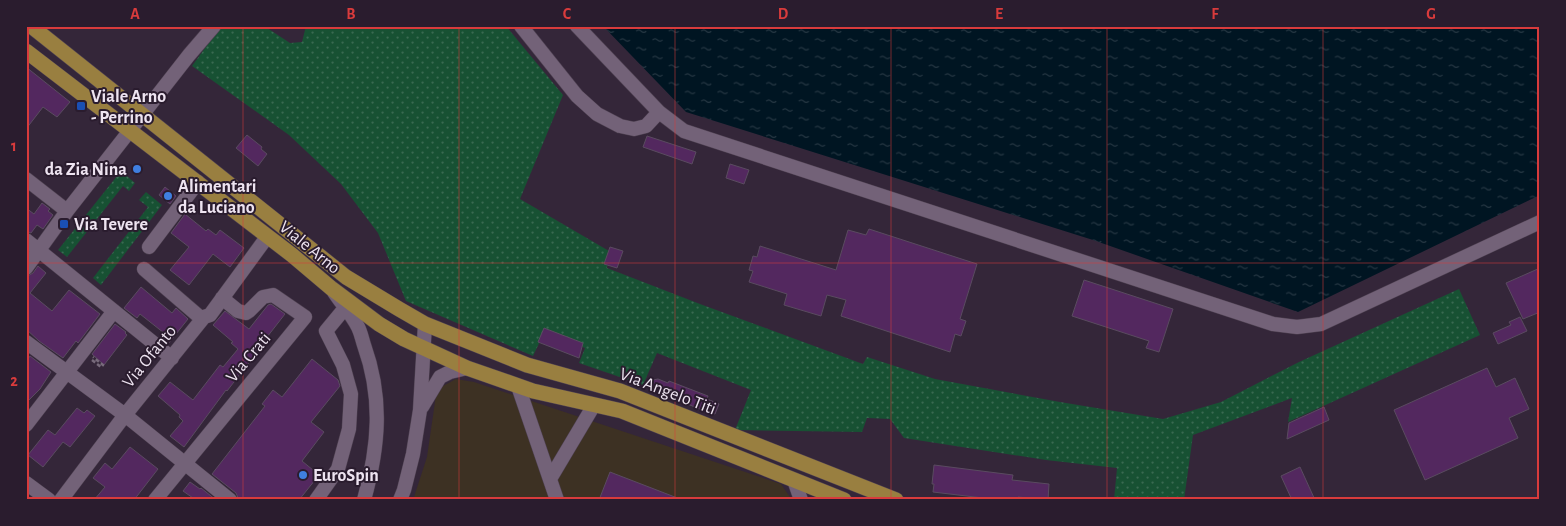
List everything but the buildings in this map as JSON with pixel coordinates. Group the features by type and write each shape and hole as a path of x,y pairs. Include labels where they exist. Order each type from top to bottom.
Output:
{"main road":[{"name":"Viale Arno","path":"31,26 346,277 425,324"},
{"name":"Viale Arno","path":"26,51 131,130 379,324 424,348"},
{"name":"Via Angelo Titi","path":"425,324 527,365 620,392 896,500"},
{"name":"Via Angelo Titi","path":"424,348 467,368 533,391 622,411 844,500"}],"street":[{"path":"26,268 67,211 189,55 214,26"},
{"path":"521,26 577,96 597,114 620,126 634,129 646,126 659,112"},
{"path":"576,26 659,112 684,131 1273,324 1297,327 1321,324 1540,222"},
{"path":"26,179 67,211"},
{"path":"150,247 198,182"},
{"name":"Via Ofanto","path":"61,500 125,415 203,318 210,315 267,236"},
{"path":"26,240 172,358"},
{"path":"144,269 203,318"},
{"path":"331,288 358,327 370,361 376,386 377,425 374,458 364,500"},
{"name":"Via Crati","path":"155,500 306,318 273,295 263,297 246,313 238,311 222,298"},
{"path":"316,500 338,469 349,429 351,394 342,365 326,331 345,308"},
{"path":"26,424 68,373 114,311"},
{"path":"400,500 413,454 420,410 425,324"},
{"path":"26,342 125,415 230,500"},
{"path":"420,410 440,377 450,372 467,368"},
{"path":"518,386 557,500"},
{"path":"550,479 594,405"},
{"path":"794,480 801,500"},
{"path":"26,483 49,500"}],"shaded area":[{"path":"456,379 474,382 781,484 792,500 413,500 427,457 436,395 443,386"}],"green space":[{"path":"221,26 264,26 290,43 302,42 306,26 506,26 563,95 520,199 609,251 607,268 863,364 867,357 935,379 1163,419 1221,402 1299,362 1459,289 1480,335 1288,422 1292,398 1193,435 1184,500 1114,500 1117,468 1046,460 904,438 890,419 867,418 862,432 735,430 751,390 657,353 643,385 579,363 585,348 545,331 533,356 406,301 378,233 341,184 289,135 192,66"},
{"path":"121,171 135,183 129,191 123,186 67,257 58,250"},
{"path":"146,192 162,205 101,285 93,278 148,207 139,200"}],"water":[{"path":"603,26 1540,26 1540,195 1298,312 1093,240 686,112"}],"place":[{"name":"Viale Arno - Perrino","path":"81,106"},
{"name":"da Zia Nina","path":"137,169"},
{"name":"Alimentari da Luciano","path":"168,196"},
{"name":"Via Tevere","path":"64,224"},
{"name":"EuroSpin","path":"303,475"}]}
